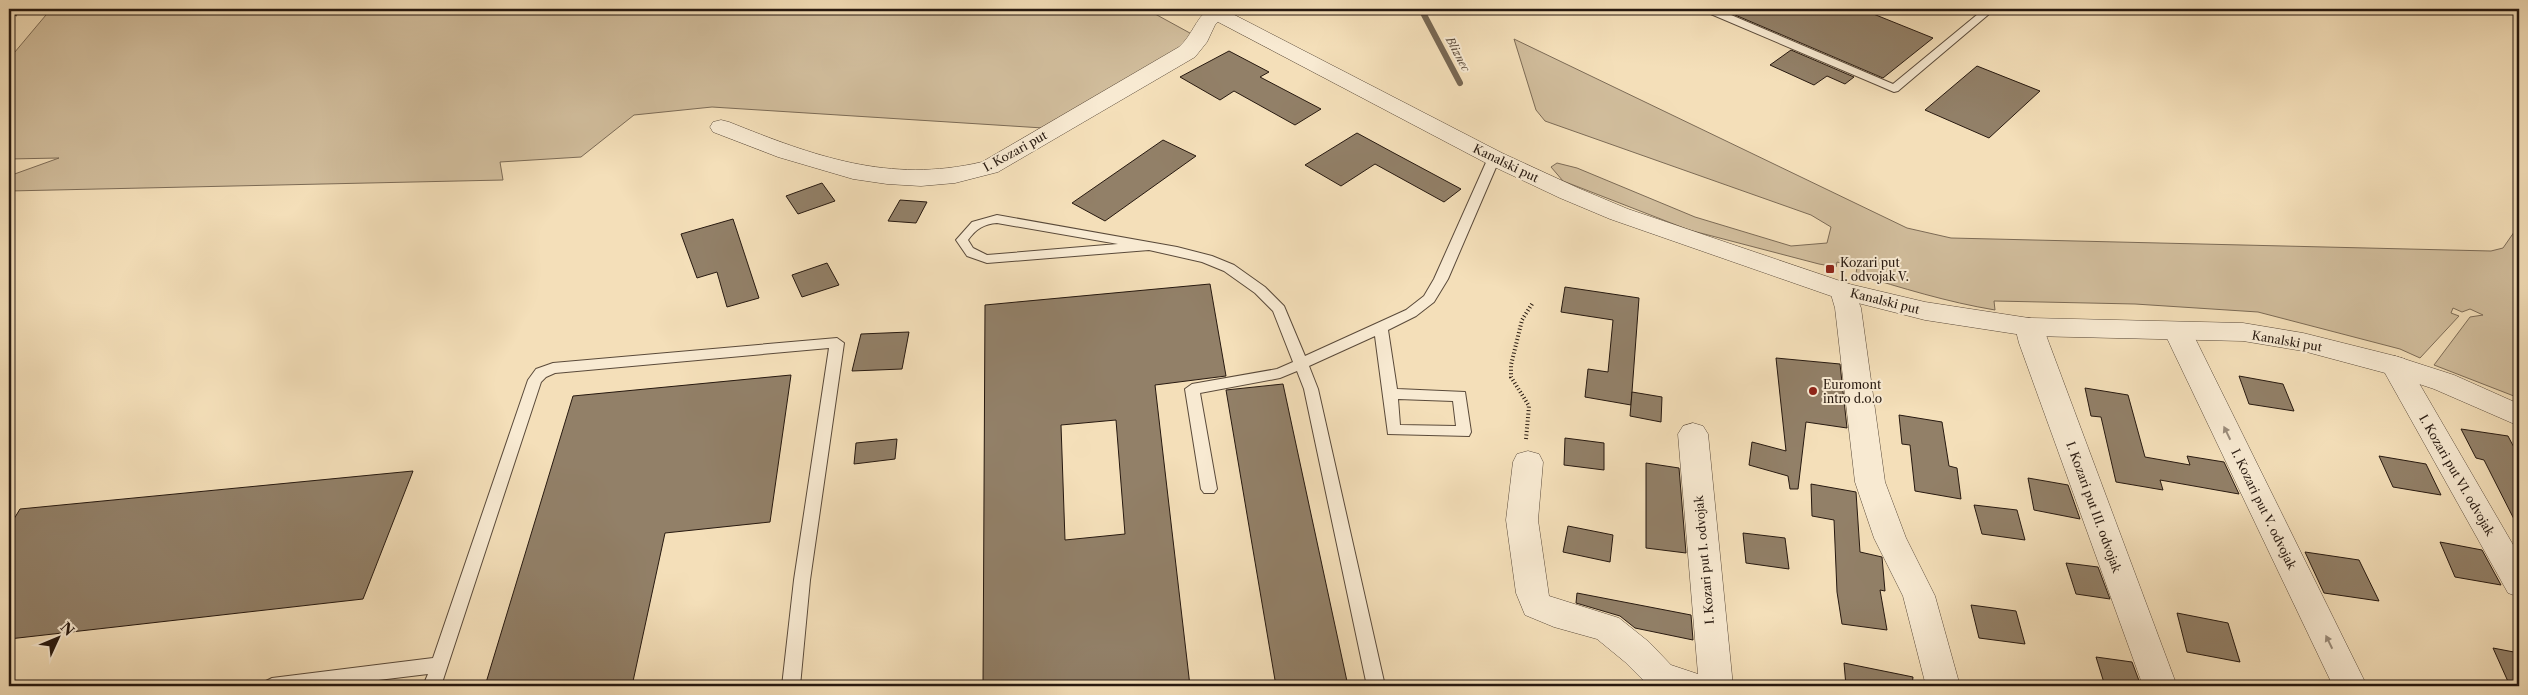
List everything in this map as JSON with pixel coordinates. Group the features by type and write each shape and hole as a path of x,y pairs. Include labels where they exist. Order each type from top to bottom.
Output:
{"street":[{"name":"I. Kozari put","path":"721,126 791,155 856,172 897,180 963,176 990,167 1187,52 1198,43 1206,20 1212,11"},
{"name":"Kanalski put","path":"1212,11 1494,158 1619,214 1843,291 1925,311 2029,327 2178,332 2243,332 2304,342 2395,366 2444,382 2519,416"},
{"path":"1843,291 1848,308 1870,482 1890,538 1919,596 1943,686"},
{"name":"I. Kozari put III. odvojak","path":"2029,327 2033,343 2160,686"},
{"name":"I. Kozari put V. odvojak","path":"2178,332 2350,686"},
{"name":"I. Kozari put VI. odvojak","path":"2395,366 2519,584"},
{"name":"I. Kozari put I. odvojak","path":"1693,434 1716,686"},
{"path":"1528,462 1522,520 1532,593 1537,605 1554,613 1607,628 1637,652 1659,675 1689,686"}],"lane":[{"path":"1712,9 1710,10 1894,89 1990,9"},
{"path":"1209,489 1192,389 1280,373 1411,313 1429,299 1441,279 1494,158"},
{"path":"1150,246 987,259 971,255 965,249 962,240 976,224 997,219 1150,246 1207,259 1229,268 1260,290 1279,309 1311,389 1376,686"},
{"path":"1380,328 1391,394 1393,430 1464,432 1460,396 1391,394"},
{"path":"432,686 534,380 541,372 553,368 837,343 802,580 791,686"},
{"path":"272,686 438,665"}],"path":[{"path":"9,22 22,9"},
{"path":"1528,462 1526,444 1529,406 1510,377 1522,320 1532,304"}],"shaded area":[{"path":"51,9 1146,9 1199,38 1043,128 712,107 634,115 581,157 500,162 503,180 9,191 9,176 59,158 9,159 9,59"},
{"path":"1514,39 1907,228 1951,238 2491,251 2503,248 2519,225 2519,398 2434,365 2470,317 2483,315 2470,309 2462,312 2453,308 2451,313 2459,316 2420,358 2400,349 2258,312 2135,304 1994,301 1995,310 1977,307 1856,274 1857,267 1837,262 1836,267 1819,264 1689,230 1563,181 1551,167 1557,163 1577,168 1695,217 1791,246 1827,243 1831,227 1811,215 1545,121 1536,110"}],"building":[{"path":"1721,9 1861,9 1933,38 1883,78"},
{"path":"1791,50 1854,77 1845,84 1827,76 1814,85 1770,65"},
{"path":"1229,51 1269,72 1260,77 1321,109 1295,125 1234,91 1220,100 1180,77"},
{"path":"1977,66 2040,91 1989,138 1925,110"},
{"path":"1357,133 1461,189 1444,202 1375,164 1341,186 1305,165"},
{"path":"1163,140 1196,156 1105,221 1072,203"},
{"path":"822,183 835,201 798,214 786,196"},
{"path":"900,200 927,202 916,223 888,221"},
{"path":"733,219 759,298 727,307 717,272 697,278 681,234"},
{"path":"827,263 839,285 802,297 792,275"},
{"path":"1210,284 1226,376 1155,385 1190,686 983,686 985,305","holes":["1116,420 1125,534 1065,540 1061,425"]},
{"path":"1565,287 1639,298 1631,405 1585,397 1588,369 1608,372 1613,320 1561,312"},
{"path":"909,332 902,369 852,371 861,334"},
{"name":"Euromont intro d.o.o","path":"1776,358 1840,364 1847,428 1806,422 1798,489 1790,489 1788,476 1749,465 1752,442 1786,451"},
{"path":"791,375 770,522 665,533 632,686 485,686 573,396"},
{"path":"2239,376 2283,384 2294,411 2249,404"},
{"path":"1283,384 1348,686 1276,686 1226,390"},
{"path":"2085,388 2128,395 2145,457 2190,465 2187,456 2224,462 2239,494 2160,480 2163,490 2116,482 2101,417 2091,416"},
{"path":"1632,392 1662,397 1661,422 1630,416"},
{"path":"1899,415 1942,422 1949,466 1957,468 1961,499 1915,491 1910,445 1902,444"},
{"path":"2461,429 2508,436 2519,457 2519,529 2484,460 2476,458"},
{"path":"1565,438 1604,443 1604,470 1564,465"},
{"path":"897,439 895,459 854,464 856,443"},
{"path":"2379,456 2426,464 2441,495 2393,487"},
{"path":"1646,463 1679,468 1686,553 1646,548"},
{"path":"413,471 363,599 9,639 9,527 20,509"},
{"path":"2028,478 2068,485 2080,519 2034,510"},
{"path":"1811,484 1856,492 1860,552 1882,557 1885,591 1880,590 1887,630 1842,624 1837,592 1834,520 1812,516"},
{"path":"1974,505 2017,510 2025,540 1982,534"},
{"path":"1568,526 1613,535 1610,562 1563,552"},
{"path":"1743,533 1785,538 1789,569 1746,563"},
{"path":"2440,542 2482,550 2501,585 2455,577"},
{"path":"2305,552 2359,560 2379,601 2324,593"},
{"path":"2066,563 2098,567 2110,599 2076,594"},
{"path":"1577,593 1691,615 1693,640 1635,628 1620,616 1576,603"},
{"path":"1971,605 2016,611 2025,644 1979,638"},
{"path":"2177,613 2228,623 2240,662 2187,652"},
{"path":"2493,648 2519,653 2519,686 2510,686"},
{"path":"2096,657 2132,662 2141,686 2105,686"},
{"path":"1844,663 1913,677 1912,686 1846,686"}],"waterway":[{"name":"Bliznec","path":"1421,9 1460,83"}],"place":[{"name":"Kozari put I. odvojak V.","path":"1830,269"},
{"name":"Euromont intro d.o.o","path":"1813,391"}]}
